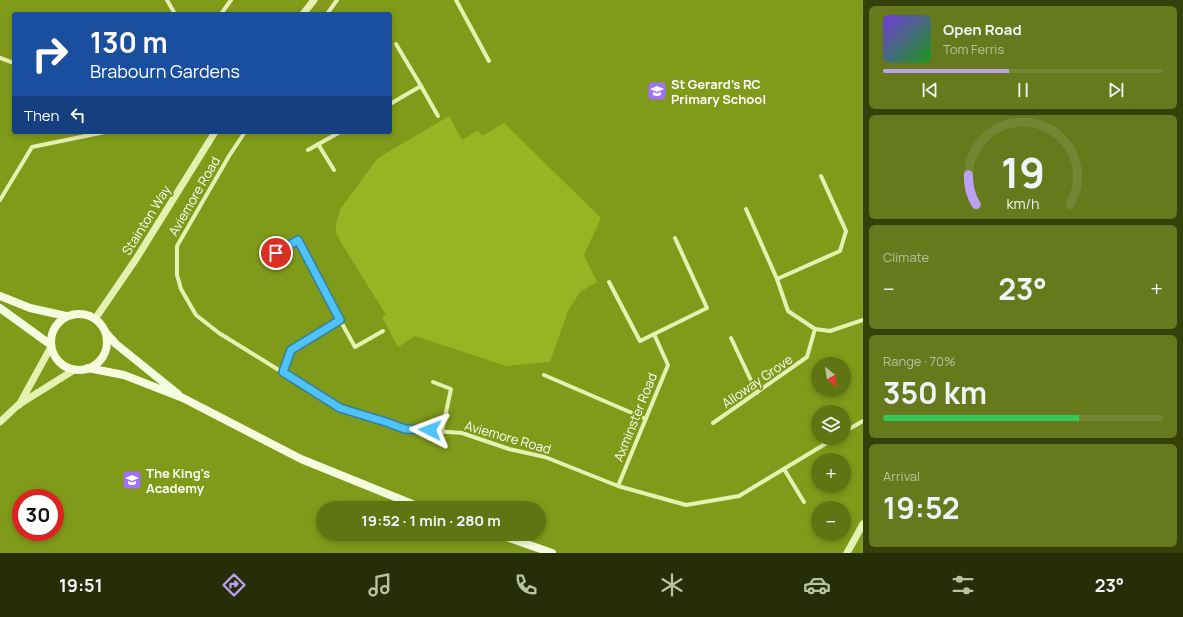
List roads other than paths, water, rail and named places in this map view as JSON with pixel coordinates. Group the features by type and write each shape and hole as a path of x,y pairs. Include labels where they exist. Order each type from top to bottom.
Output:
{"main road":[{"path":"0,296 30,308 66,316 81,314 95,319 116,344 154,373 183,398"},
{"path":"0,308 51,346"},
{"path":"66,316 57,323 52,334 51,346 55,358 63,366 74,370 88,368 124,375 183,398 301,459 405,501"},
{"path":"88,368 98,362 105,354 107,343 106,333"},
{"path":"518,541 552,553"}],"street":[{"path":"167,0 174,12"},
{"path":"222,12 231,0"},
{"path":"305,12 314,0"},
{"path":"328,12 337,0"},
{"path":"456,0 489,61"},
{"path":"396,44 438,116"},
{"path":"0,58 12,62"},
{"path":"392,103 421,86"},
{"path":"0,200 32,147 95,134"},
{"name":"Stainton Way","path":"95,319 136,259 214,134"},
{"name":"Aviemore Road","path":"244,134 229,156 177,246 177,275 187,302 196,315 220,333 340,408 405,429 462,433 509,449 545,457 618,486 686,505 739,496 823,445"},
{"path":"308,150 336,134"},
{"path":"318,144 334,170"},
{"path":"776,279 840,251 846,231 821,176"},
{"path":"746,209 776,279 788,312 815,329 830,331 863,320"},
{"path":"609,282 640,341 708,308 675,238"},
{"path":"265,260 298,240 355,347 383,331"},
{"path":"283,372 291,350 340,320"},
{"name":"Alloway Grove","path":"714,423 807,357 815,329"},
{"name":"Axminster Road","path":"618,486 668,365 654,334"},
{"path":"731,338 756,393"},
{"path":"18,405 51,346"},
{"path":"0,422 18,405 74,370"},
{"path":"544,375 646,419"},
{"path":"433,382 451,389 442,431"},
{"path":"851,428 863,421"},
{"path":"784,469 804,502"},
{"path":"847,553 863,524"}],"place":[{"name":"St Gerard's RC Primary School","path":"657,91"},
{"name":"The King's Academy","path":"132,480"}]}
